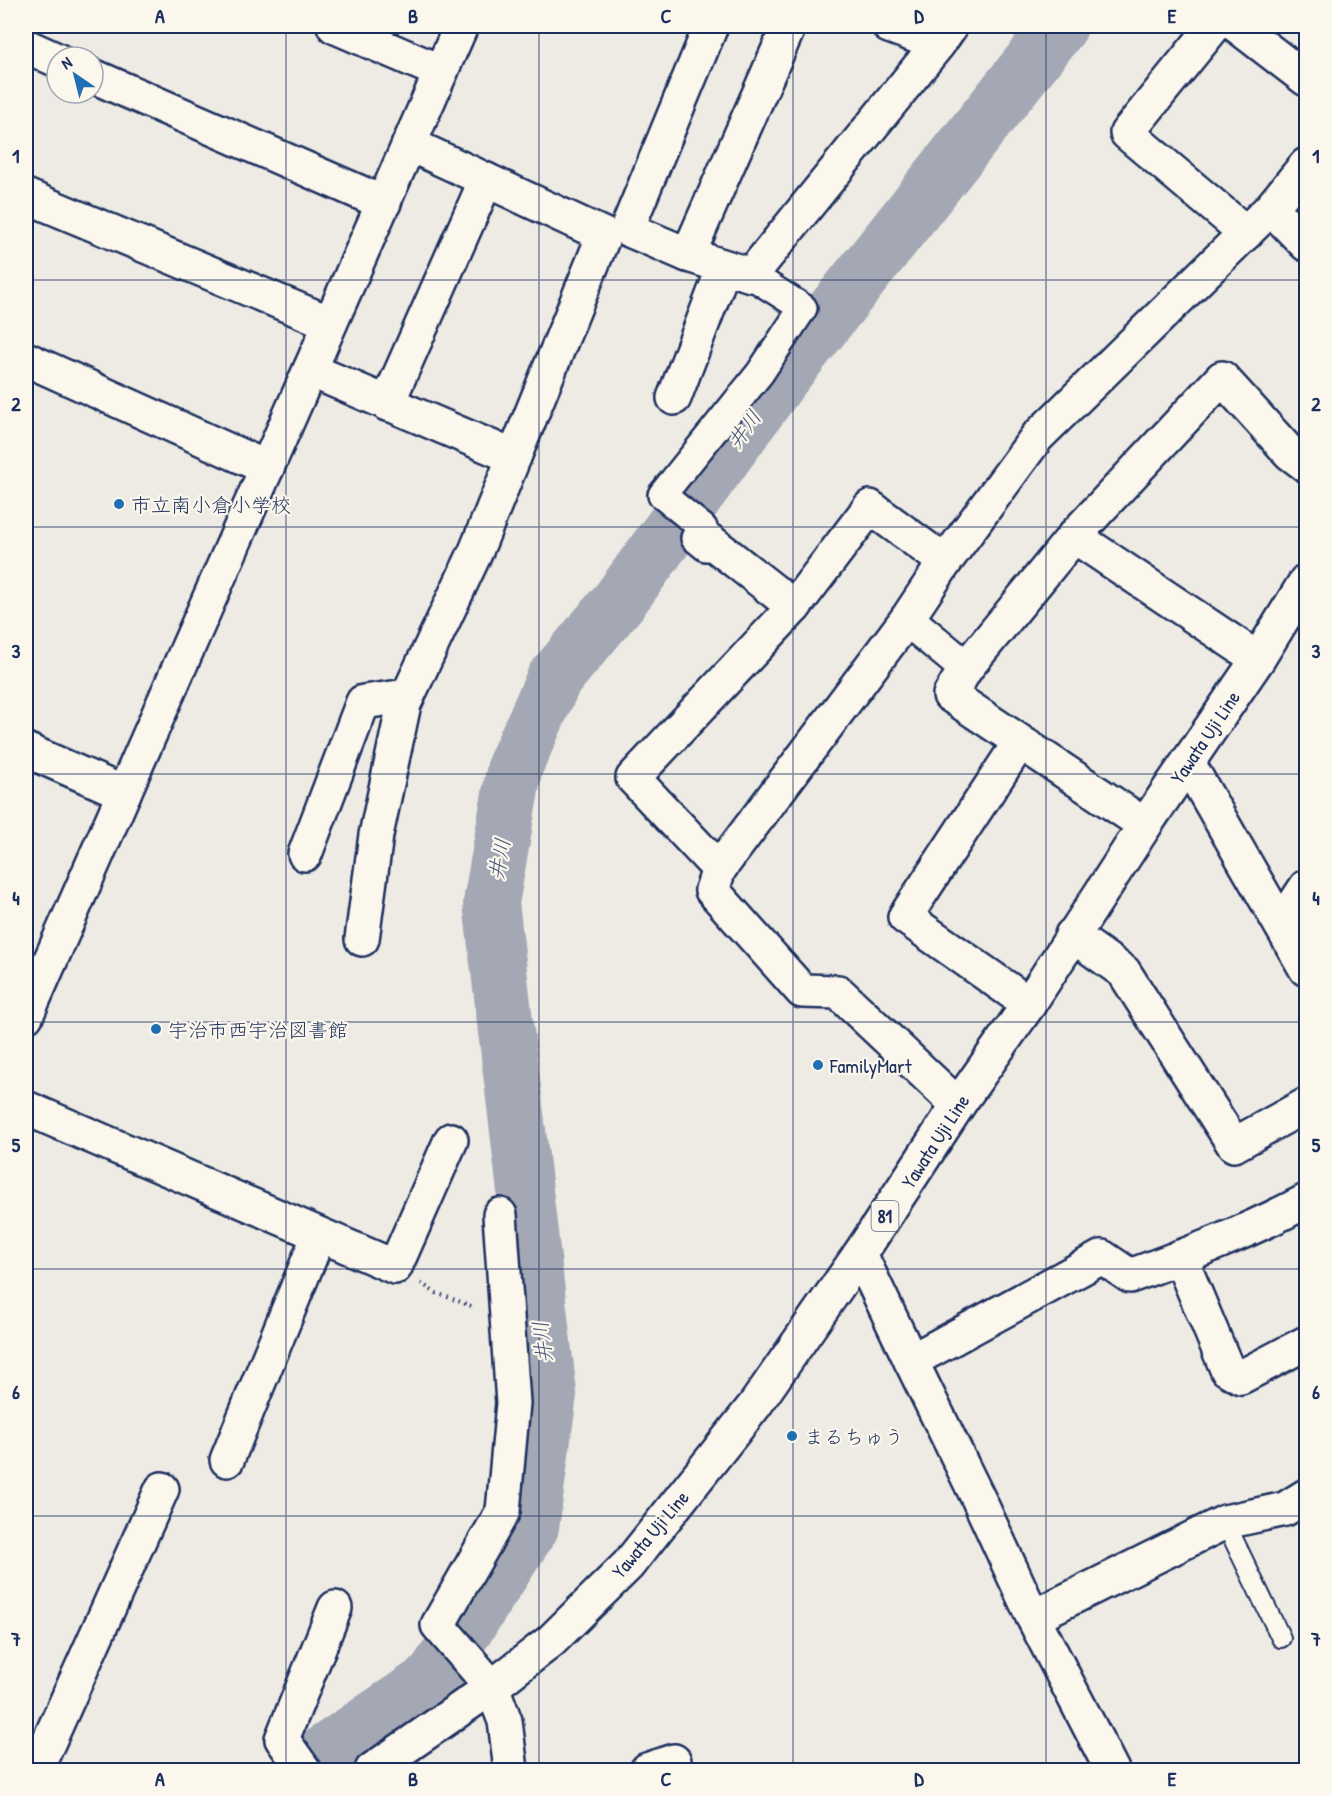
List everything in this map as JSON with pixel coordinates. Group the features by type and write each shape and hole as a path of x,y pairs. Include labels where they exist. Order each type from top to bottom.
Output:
{"street":[{"path":"334,26 441,72"},
{"path":"26,1016 461,26"},
{"path":"362,939 376,835 407,696 476,551 514,457 711,26"},
{"path":"688,255 789,26"},
{"path":"889,26 944,35"},
{"path":"1214,26 1127,133 1246,233"},
{"path":"1238,26 1306,79"},
{"path":"674,398 737,271 944,35"},
{"path":"26,46 45,55"},
{"path":"105,81 384,203"},
{"path":"409,144 486,180 616,232 737,271 803,308 760,373 662,495 794,607"},
{"path":"958,1105 838,992 802,991 712,890 719,869 907,619 945,562 1037,437 1271,208 1306,165"},
{"path":"387,404 486,180"},
{"path":"26,196 330,323"},
{"path":"1271,208 1306,244"},
{"path":"26,359 267,468"},
{"path":"310,370 514,457"},
{"path":"1144,825 950,695 966,668 1074,536 1222,378 1290,453 1306,465"},
{"path":"719,869 633,778 794,607 870,507 945,562"},
{"path":"1074,536 1258,659"},
{"name":"Yawata Uji Line","path":"372,1770 484,1677 551,1641 628,1565 755,1406 1029,1004 1144,825 1258,659 1306,581"},
{"path":"907,619 966,668"},
{"path":"305,854 363,702 407,696"},
{"path":"1020,741 905,917 1029,1004"},
{"path":"26,750 124,793"},
{"path":"1188,763 1306,969"},
{"path":"1281,925 1306,887"},
{"path":"1072,935 1124,972 1234,1145 1306,1105"},
{"path":"26,1108 395,1267 451,1140"},
{"path":"911,1362 1102,1257 1130,1276 1277,1217 1306,1201"},
{"path":"500,1215 513,1403 503,1511 438,1625 484,1677 505,1720 512,1770"},
{"path":"227,1460 319,1235"},
{"path":"860,1254 1033,1617 1112,1770"},
{"path":"1180,1257 1227,1369 1241,1377 1306,1343"},
{"path":"36,1770 162,1489"},
{"path":"1033,1617 1225,1522 1285,1509 1306,1496"},
{"path":"304,1770 282,1739 335,1608"}],"lane":[{"path":"1225,1522 1281,1638"}],"path":[{"path":"395,1267 434,1292 507,1320"}],"waterway":[{"name":"井川","path":"299,1770 433,1679 531,1527 549,1394 491,903 515,766 554,679 620,600 780,379 1060,26"}],"place":[{"name":"市立南小倉小学校","path":"119,504"},
{"name":"宇治市西宇治図書館","path":"156,1029"},
{"name":"FamilyMart","path":"818,1065"},
{"name":"まるちゅう","path":"792,1436"}]}
